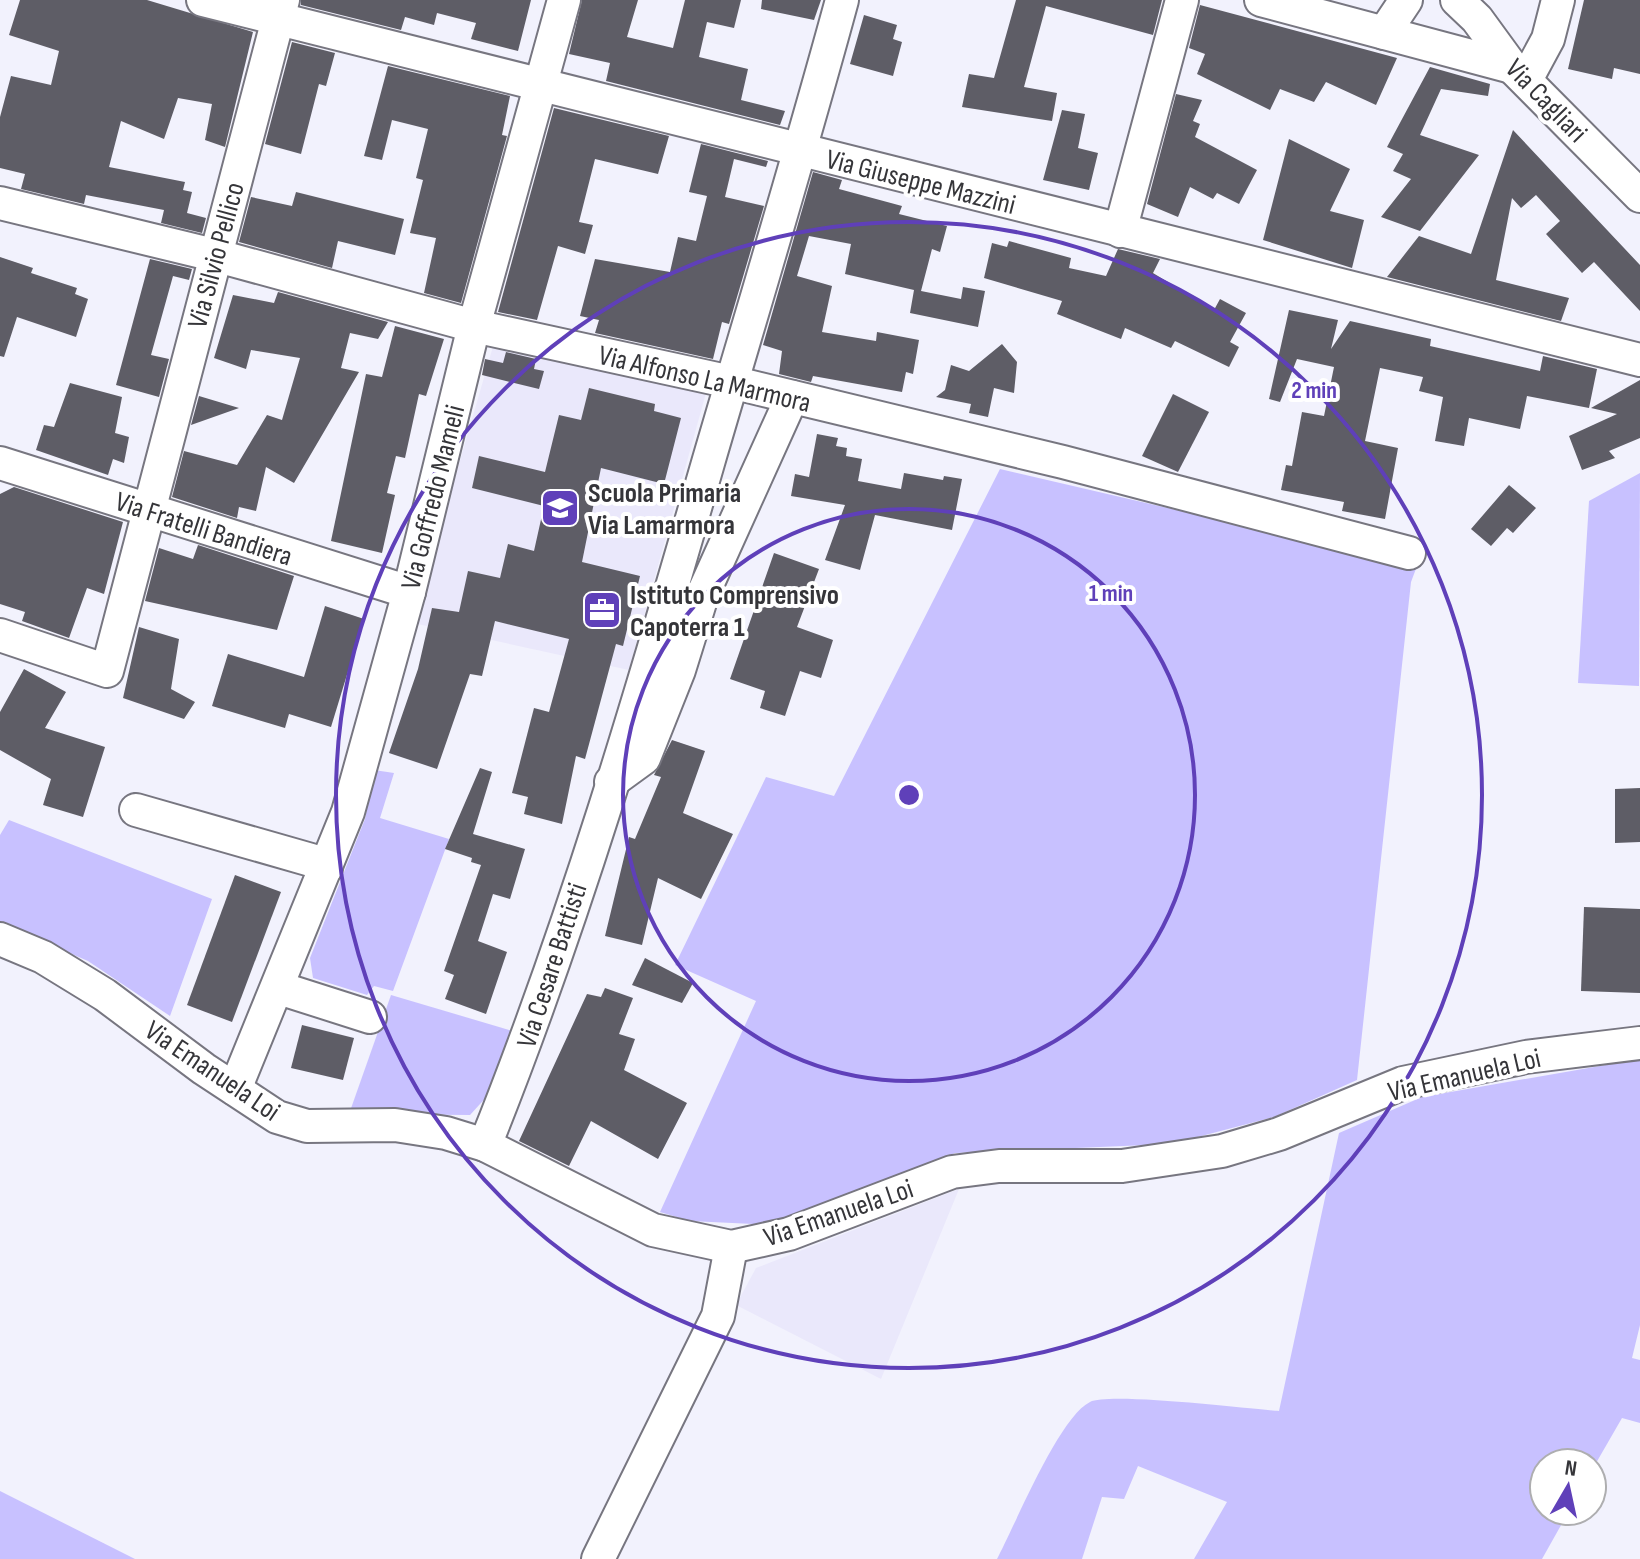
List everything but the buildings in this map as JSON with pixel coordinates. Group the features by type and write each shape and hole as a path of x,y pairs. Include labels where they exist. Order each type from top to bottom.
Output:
{"street":[{"name":"Via Giuseppe Mazzini","path":"203,0 280,9 541,84 1640,360"},
{"name":"Via Goffredo Mameli","path":"235,1089 279,988 348,812 409,592 474,326 564,0"},
{"name":"Via Cesare Battisti","path":"656,690 731,382 802,150 842,0"},
{"path":"1120,231 1182,0"},
{"path":"1261,0 1519,72 1548,39 1558,0"},
{"name":"Via Cagliari","path":"1457,0 1477,19 1519,72 1640,196"},
{"path":"1384,33 1396,2"},
{"name":"Via Silvio Pellico","path":"0,635 107,671 280,9"},
{"name":"Via Alfonso La Marmora","path":"0,203 214,255 474,326 731,382 1063,462 1409,553"},
{"name":"Via Cesare Battisti","path":"485,1145 516,1068 611,782 702,596 792,397"},
{"name":"Via Fratelli Bandiera","path":"0,463 409,592"},
{"path":"136,810 311,860 326,868"},
{"name":"Via Emanuela Loi","path":"0,939 43,957 105,995 277,1117 307,1126 395,1125 446,1133 485,1145 653,1230 731,1247 789,1234 952,1172 999,1166 1122,1166 1208,1154 1279,1134 1403,1083 1526,1057 1640,1043"},
{"path":"279,988 370,1017"},
{"path":"598,1559 718,1316 731,1247"}],"shaded area":[{"name":"Scuola Primaria Via Lamarmora","path":"494,343 706,393 629,670 413,623"},
{"path":"1000,469 1417,566 1411,582 1357,1080 1274,1117 1171,1144 955,1153 773,1225 690,1221 660,1212 756,1001 675,965 766,777 834,796"},
{"path":"1640,473 1639,686 1578,683 1589,501"},
{"path":"374,770 394,773 380,818 449,839 393,991 374,986 367,995 313,978 310,958 365,819"},
{"path":"9,820 212,899 170,1016 88,961 0,923 0,835"},
{"path":"391,995 516,1032 491,1092 470,1115 349,1114"},
{"path":"1640,1059 1640,1325 1632,1358 1640,1360 1640,1423 1622,1418 1605,1447 1528,1447 1528,1527 1560,1527 1542,1559 1194,1559 1227,1502 1138,1466 1124,1499 1102,1497 1082,1559 997,1559 1052,1449 1065,1428 1090,1402 1103,1399 1150,1400 1279,1411 1339,1133 1422,1097"},
{"path":"959,1189 881,1379 736,1305 756,1268"},
{"path":"0,1491 135,1559 0,1559"}],"place":[{"name":"Scuola Primaria Via Lamarmora","path":"560,508"},
{"name":"Istituto Comprensivo Capoterra 1","path":"602,610"}]}
